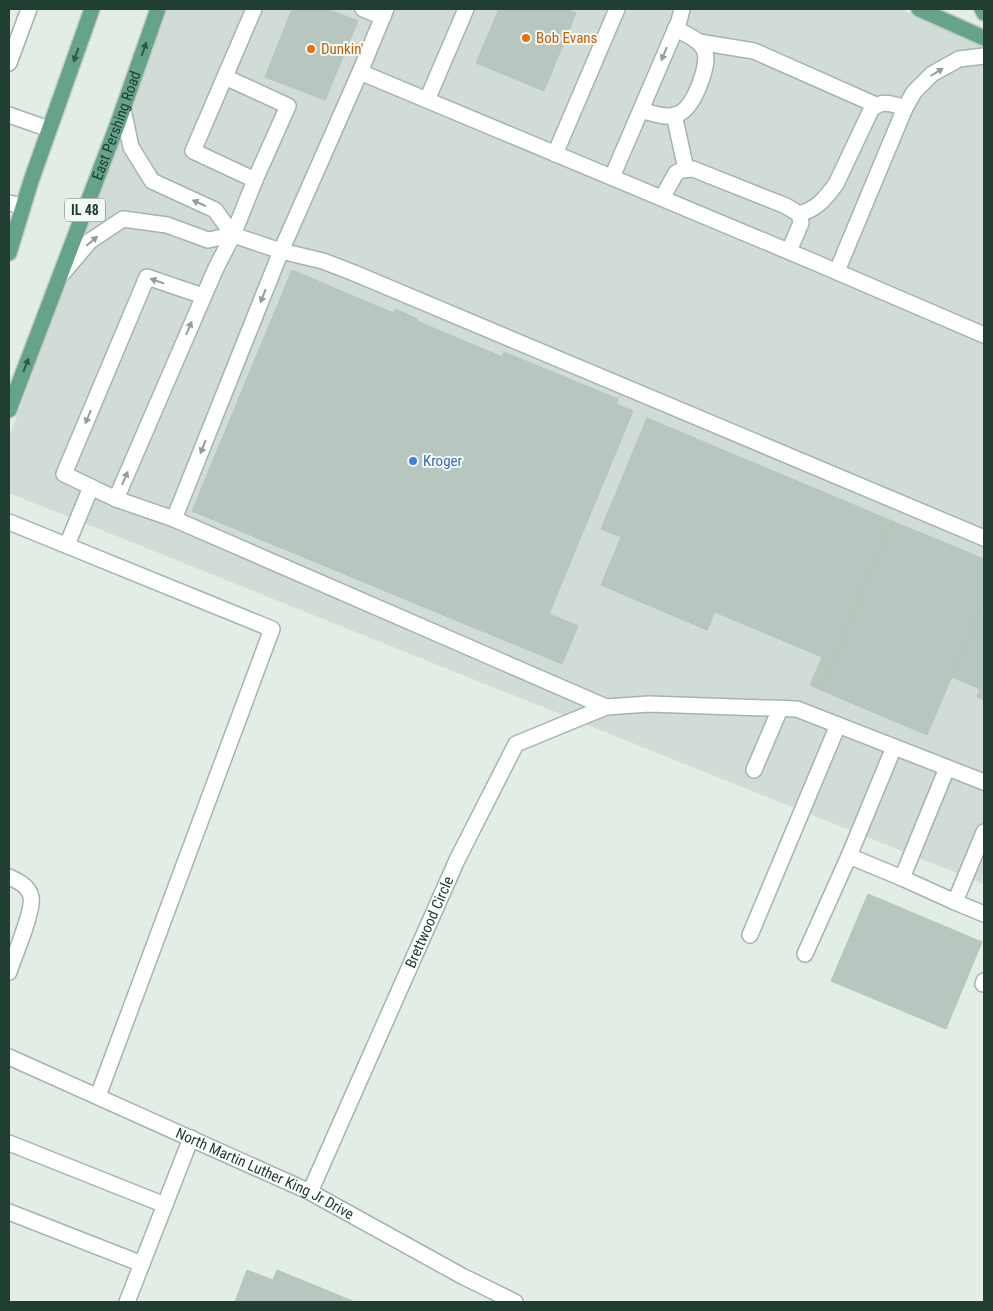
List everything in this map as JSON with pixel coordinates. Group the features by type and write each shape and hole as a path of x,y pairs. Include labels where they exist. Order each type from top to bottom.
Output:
{"main road":[{"path":"9,252 16,204 49,129 92,9"},
{"name":"East Pershing Road","path":"9,410 123,109 158,9"},
{"path":"919,9 984,38"},
{"path":"982,9 984,13"}],"street":[{"path":"9,63 29,9"},
{"path":"254,9 193,151 255,180"},
{"path":"174,519 281,251 384,13 363,9"},
{"path":"427,100 466,9"},
{"path":"555,154 617,9"},
{"path":"612,177 682,9"},
{"path":"641,110 658,116 674,115 683,112 692,101 705,71 707,58 699,42 690,35 675,29"},
{"path":"699,42 754,51 876,105"},
{"path":"837,271 905,108 914,92 932,74 959,59 984,56"},
{"path":"360,72 837,271 984,335"},
{"path":"116,499 203,296 233,235 288,106 225,78"},
{"path":"799,214 812,210 828,196 836,184 863,125 876,105 886,103 905,108"},
{"path":"123,109 131,147 152,181 215,210 233,235"},
{"path":"9,115 49,129"},
{"path":"674,115 686,169"},
{"path":"662,198 676,173 686,169 714,176 786,206 799,214 801,223 789,252"},
{"path":"60,277 90,240 123,219 167,225 208,240 233,235 281,251 323,261 354,273 984,538"},
{"path":"203,296 147,277 64,474 116,499 174,519 606,707 649,704 797,709 984,782"},
{"path":"67,545 91,487"},
{"path":"9,522 272,629 98,1096"},
{"name":"Brettwood Circle","path":"310,1192 457,860 516,744 606,707"},
{"path":"754,770 780,709"},
{"path":"750,936 838,725"},
{"path":"805,954 850,856 894,747"},
{"path":"902,878 947,768"},
{"path":"955,902 984,832"},
{"path":"850,856 984,914"},
{"path":"9,877 25,885 31,896 30,908 9,972"},
{"name":"North Martin Luther King Jr Drive","path":"9,1057 310,1192 462,1276 515,1302"},
{"path":"127,1302 191,1138"},
{"path":"9,1143 165,1205"},
{"path":"9,1212 142,1264"}],"shaded area":[{"path":"166,9 900,9 984,45 984,884 9,493 9,438"}],"building":[{"name":"Dunkin'","path":"292,9 327,9 358,21 325,100 265,77"},
{"name":"Bob Evans","path":"499,9 565,9 576,13 544,91 476,63"},
{"name":"Kroger","path":"292,270 393,313 395,309 418,319 417,321 502,357 504,352 618,399 616,404 633,411 549,614 578,626 562,664 192,511"},
{"path":"647,418 892,521 821,690 810,685 822,657 715,612 707,630 601,585 621,537 601,529"},
{"path":"892,521 984,559 984,601 927,735 821,690"},
{"path":"984,601 984,700 977,697 980,689 952,677"},
{"path":"868,894 982,942 946,1029 831,981"},
{"path":"247,1270 273,1280 277,1270 355,1302 235,1302"}],"place":[{"name":"Bob Evans","path":"526,38"},
{"name":"Dunkin'","path":"311,49"},
{"name":"Kroger","path":"413,461"}]}
